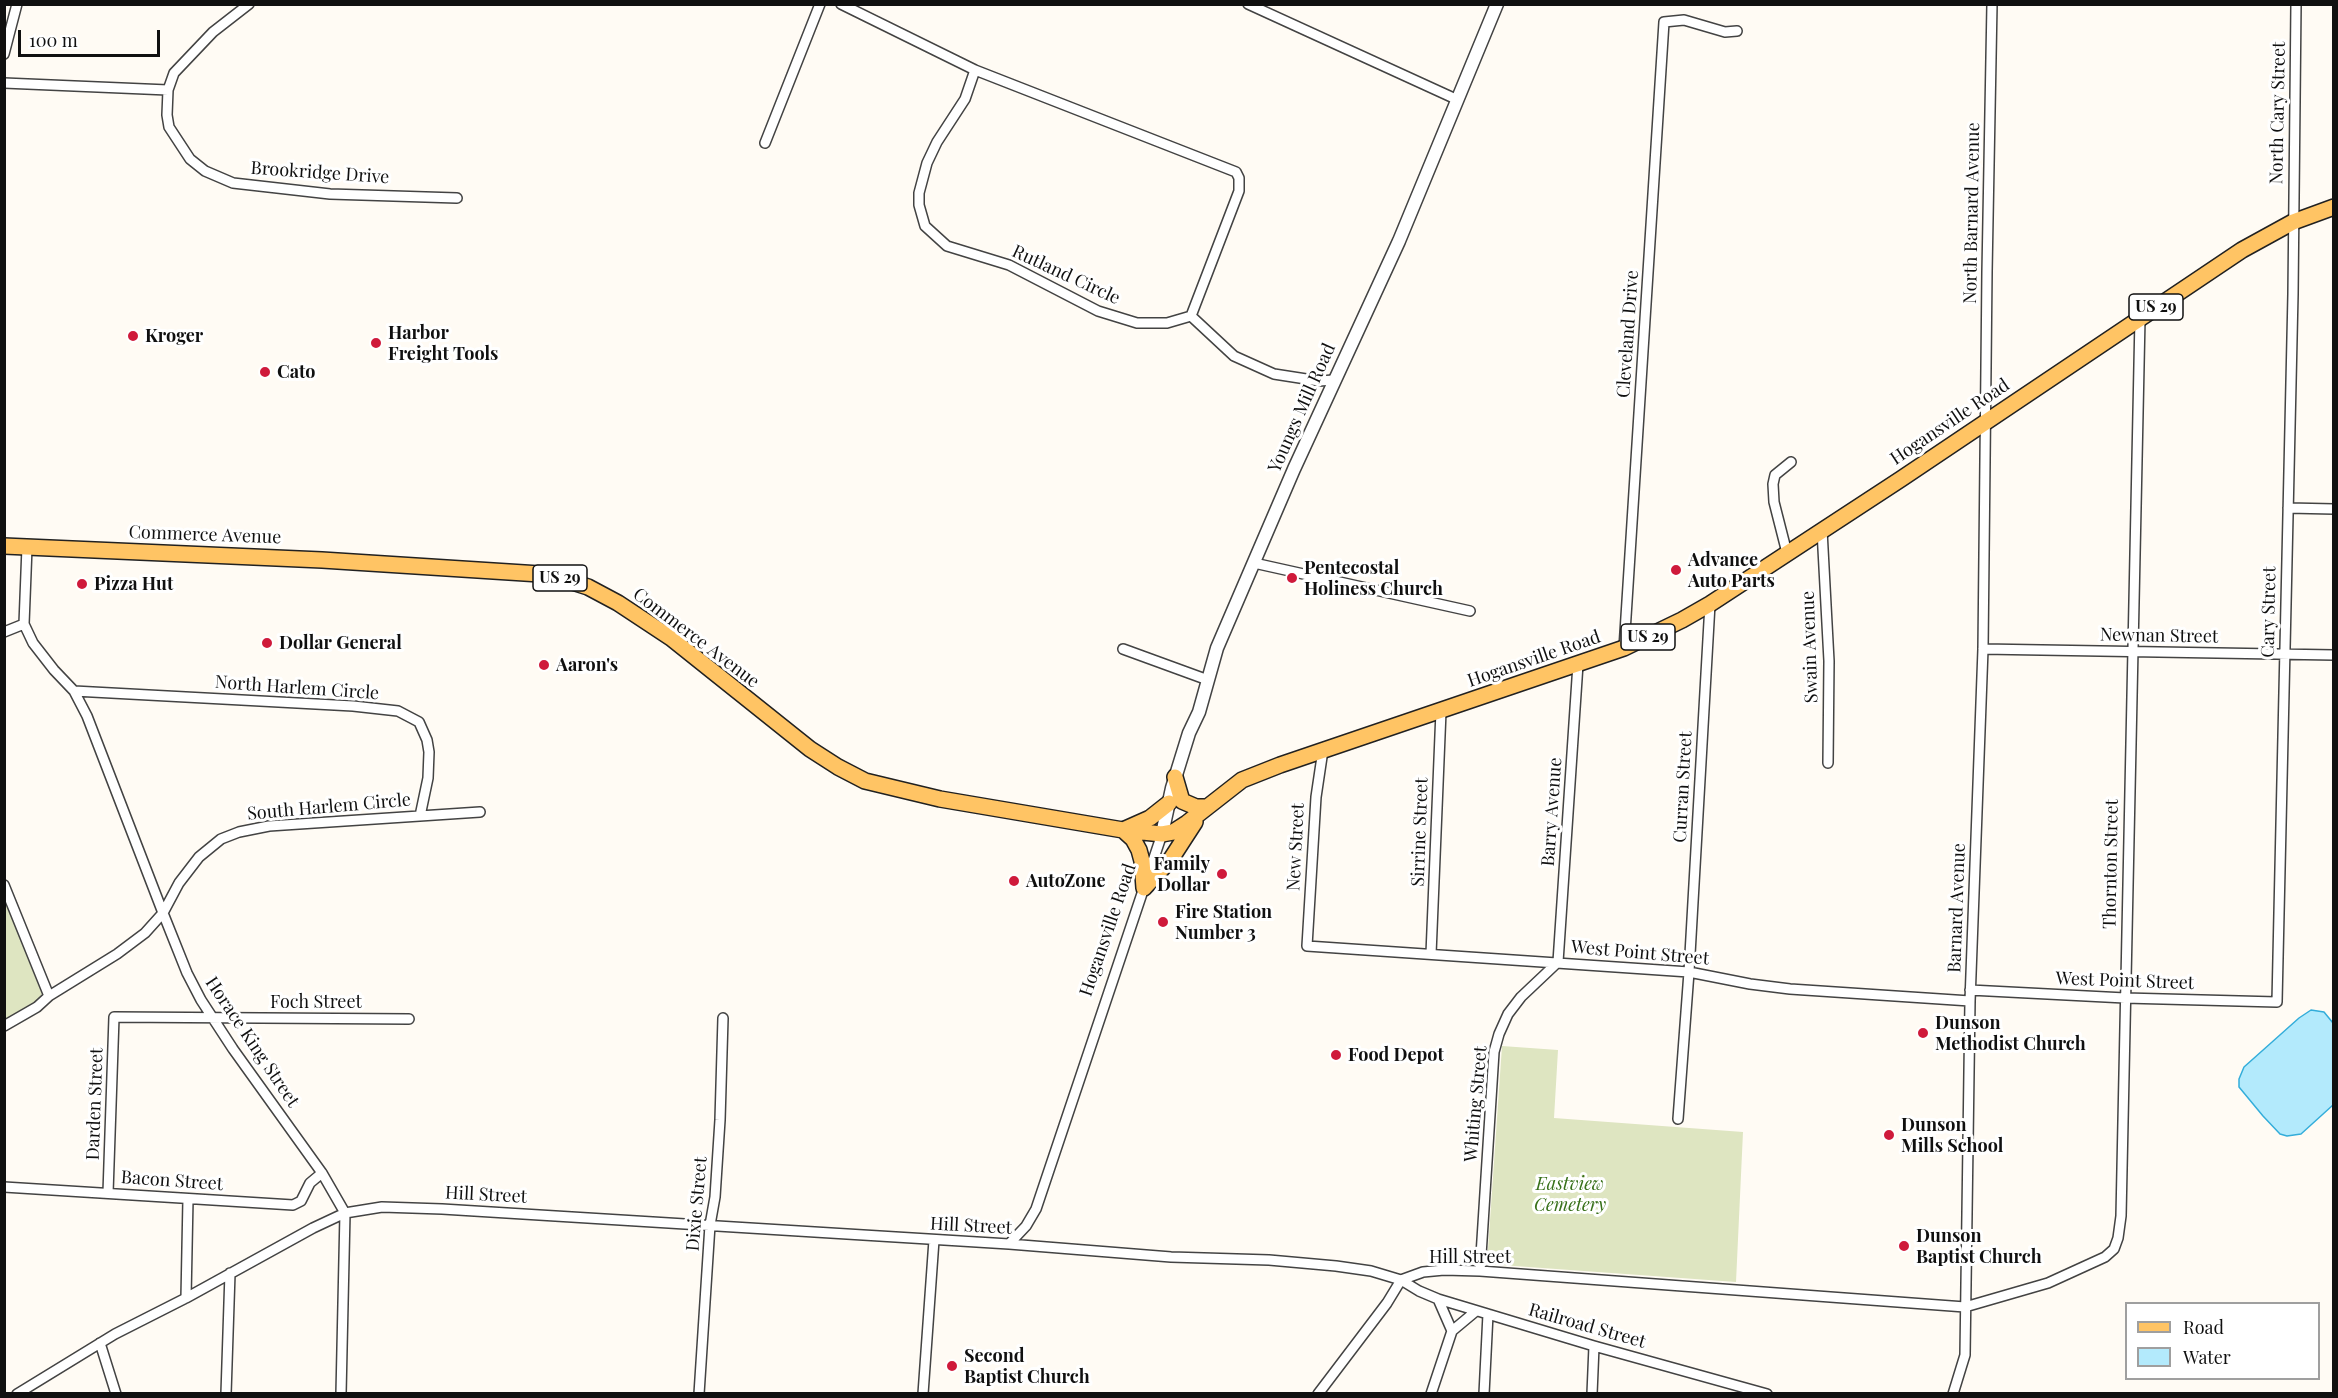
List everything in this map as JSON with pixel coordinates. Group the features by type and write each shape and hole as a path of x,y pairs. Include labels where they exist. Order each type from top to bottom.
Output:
{"main road":[{"name":"Hogansville Road","path":"1161,834 1173,832 1242,780 1323,750 1624,648 1710,604 2242,250 2293,222 2334,207"},
{"name":"Commerce Avenue","path":"4,546 322,560 540,574 566,580 588,587 625,608 671,639 810,749 838,768 865,781 940,799 1123,830 1161,834"},
{"path":"1176,777 1182,801 1196,807 1206,807"},
{"path":"1144,888 1139,850 1133,838 1123,830 1150,818 1168,803"},
{"path":"1144,888 1171,859 1206,807"}],"street":[{"path":"4,54 17,4"},
{"path":"4,83 168,90 174,73 213,32 249,4"},
{"path":"765,142 820,4"},
{"path":"841,4 975,70 1236,172 1239,178 1239,191 1191,316 1234,356 1244,361 1288,378 1334,380"},
{"path":"1248,4 1458,100"},
{"name":"Youngs Mill Road","path":"1161,834 1168,803 1217,648 1334,380 1399,241 1497,4"},
{"name":"North Barnard Avenue","path":"1986,421 1992,4"},
{"name":"North Cary Street","path":"2293,222 2296,4"},
{"name":"Cleveland Drive","path":"1624,648 1664,22 1684,20 1725,32 1737,31"},
{"name":"Rutland Circle","path":"975,70 965,99 937,142 927,164 919,199 925,226 947,246 1009,265 1098,311 1137,323 1167,323 1191,316"},
{"name":"Brookridge Drive","path":"168,90 169,127 178,143 190,159 205,171 233,183 330,194 457,198"},
{"name":"Cary Street","path":"2277,1002 2293,222"},
{"name":"Thornton Street","path":"1965,1307 2048,1282 2105,1257 2114,1249 2118,1238 2121,1216 2140,318"},
{"name":"Barnard Avenue","path":"1953,1394 1965,1354 1970,990 1983,650 1986,421"},
{"path":"1787,553 1774,502 1773,484 1775,475 1791,462"},
{"path":"2288,508 2334,509"},
{"name":"Swain Avenue","path":"1822,530 1829,661 1828,762"},
{"path":"4,632 24,624 27,547"},
{"path":"1254,563 1470,610"},
{"name":"Curran Street","path":"1677,1119 1689,972 1710,604"},
{"name":"Horace King Street","path":"24,624 33,643 74,691 87,716 187,973 211,1017 322,1173 345,1213"},
{"path":"1123,649 1208,680"},
{"name":"Newnan Street","path":"1983,650 2334,655"},
{"name":"Barry Avenue","path":"1558,962 1578,664"},
{"name":"North Harlem Circle","path":"74,691 398,711 419,722 427,740 428,778 420,816"},
{"name":"Sirrine Street","path":"1431,954 1441,711"},
{"name":"New Street","path":"1307,946 1316,797 1323,750"},
{"name":"South Harlem Circle","path":"4,1026 38,1007 49,996 117,954 145,933 163,914 179,883 199,857 221,839 239,832 269,826 480,812"},
{"name":"Hogansville Road","path":"1009,1244 1026,1226 1036,1209 1161,834"},
{"path":"4,885 49,996"},
{"name":"West Point Street","path":"1307,946 1689,972 1790,989 1970,1001"},
{"name":"Whiting Street","path":"1480,1271 1494,1052 1508,1014 1521,997 1558,962"},
{"name":"West Point Street","path":"1970,990 2125,998 2277,1002"},
{"name":"Foch Street","path":"114,1017 409,1019"},
{"name":"Darden Street","path":"108,1193 114,1017"},
{"name":"Dixie Street","path":"699,1394 720,1120 723,1017"},
{"name":"Bacon Street","path":"4,1187 292,1205 301,1201 310,1183 322,1173"},
{"path":"186,1298 188,1199"},
{"name":"Hill Street","path":"17,1394 100,1343 345,1213 382,1207 1009,1244 1171,1257 1269,1260 1371,1271 1401,1280 1423,1272 1480,1271 1965,1307"},
{"path":"341,1394 345,1213"},
{"path":"923,1394 934,1240"},
{"path":"226,1394 230,1273"},
{"path":"1318,1394 1354,1344 1388,1303 1401,1280"},
{"name":"Railroad Street","path":"1401,1280 1438,1299 1476,1311 1767,1394"},
{"path":"1438,1299 1452,1331"},
{"path":"1431,1394 1452,1331 1476,1311"},
{"path":"1484,1394 1488,1314"},
{"path":"100,1343 116,1394"},
{"path":"1592,1394 1594,1346"}],"green space":[{"path":"5,901 42,994 35,1002 5,1020"},
{"name":"Eastview Cemetery","path":"1502,1046 1558,1050 1554,1118 1743,1132 1736,1282 1487,1264"}],"water":[{"path":"2311,1010 2324,1012 2333,1023 2333,1105 2301,1134 2287,1136 2280,1134 2263,1116 2239,1087 2239,1079 2244,1067"}],"place":[{"name":"Kroger","path":"133,336"},
{"name":"Harbor Freight Tools","path":"376,343"},
{"name":"Cato","path":"265,372"},
{"name":"Advance Auto Parts","path":"1676,570"},
{"name":"Pentecostal Holiness Church","path":"1292,578"},
{"name":"Pizza Hut","path":"82,584"},
{"name":"Dollar General","path":"267,643"},
{"name":"Aaron's","path":"544,665"},
{"name":"Family Dollar","path":"1222,874"},
{"name":"AutoZone","path":"1014,881"},
{"name":"Fire Station Number 3","path":"1163,922"},
{"name":"Dunson Methodist Church","path":"1923,1033"},
{"name":"Food Depot","path":"1336,1055"},
{"name":"Dunson Mills School","path":"1889,1135"},
{"name":"Dunson Baptist Church","path":"1904,1246"},
{"name":"Second Baptist Church","path":"952,1366"}]}
